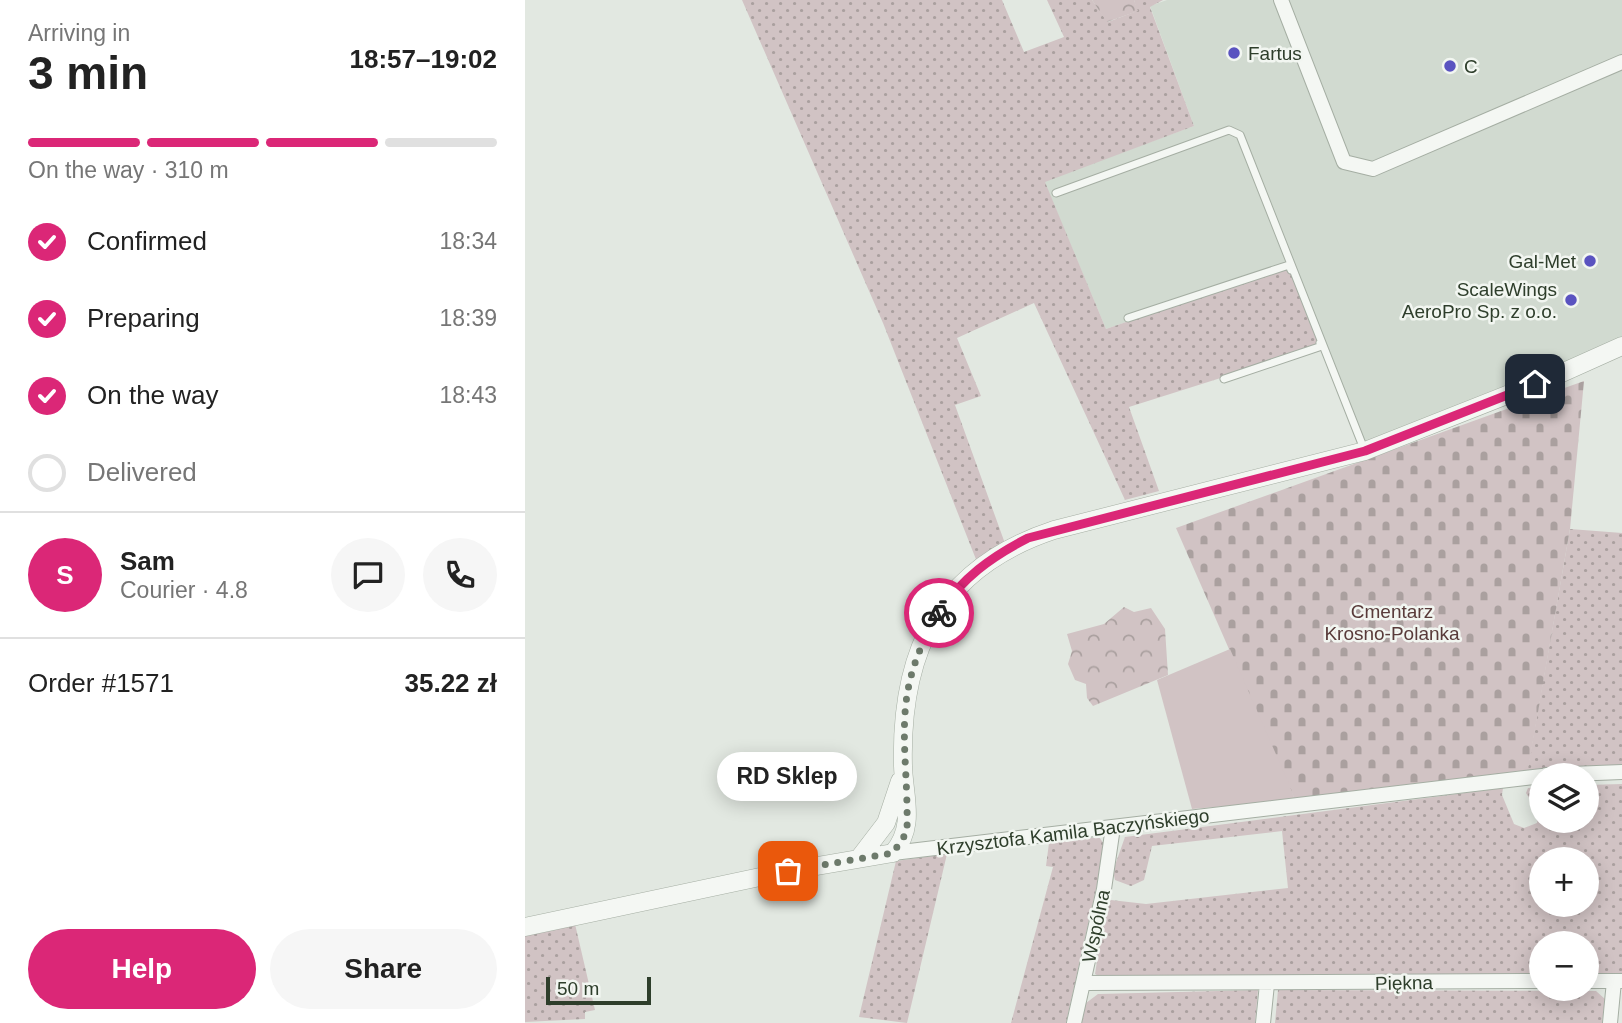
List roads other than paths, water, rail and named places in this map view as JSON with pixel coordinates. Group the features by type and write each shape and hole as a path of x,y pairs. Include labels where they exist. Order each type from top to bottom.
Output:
{"street":[{"path":"1280,0 1344,162 1373,169 1622,62"},
{"path":"930,849 912,841 907,832 908,798 903,769 905,704 909,677 921,643 958,587 979,567 1028,538 1054,530 1365,451 1531,386 1622,346"},
{"path":"860,857 888,820 903,769"},
{"name":"Krzysztofa Kamila Baczyńskiego","path":"1599,773 1622,772"},
{"name":"Krzysztofa Kamila Baczyńskiego","path":"525,927 860,857 1529,778"},
{"path":"888,820 893,853"},
{"name":"Wspólna","path":"1074,1023 1104,889 1113,827"},
{"path":"893,853 907,832"},
{"name":"Piękna","path":"1083,983 1529,981"},
{"path":"1599,981 1618,981 1611,1023"},
{"path":"1263,1023 1267,984"}],"lane":[{"path":"1055,193 1229,130 1240,135 1322,346"},
{"path":"1128,318 1289,265 1365,451"},
{"path":"1224,379 1322,346"}],"place":[{"name":"Fartus","path":"1234,53"},
{"name":"C","path":"1450,66"},
{"name":"Gal-Met","path":"1590,261"},
{"name":"ScaleWings AeroPro Sp. z o.o.","path":"1571,300"},
{"name":"RD Sklep","path":"788,871"}],"park label":[{"name":"Cmentarz Krosno-Polanka","path":"1392,622"}]}
